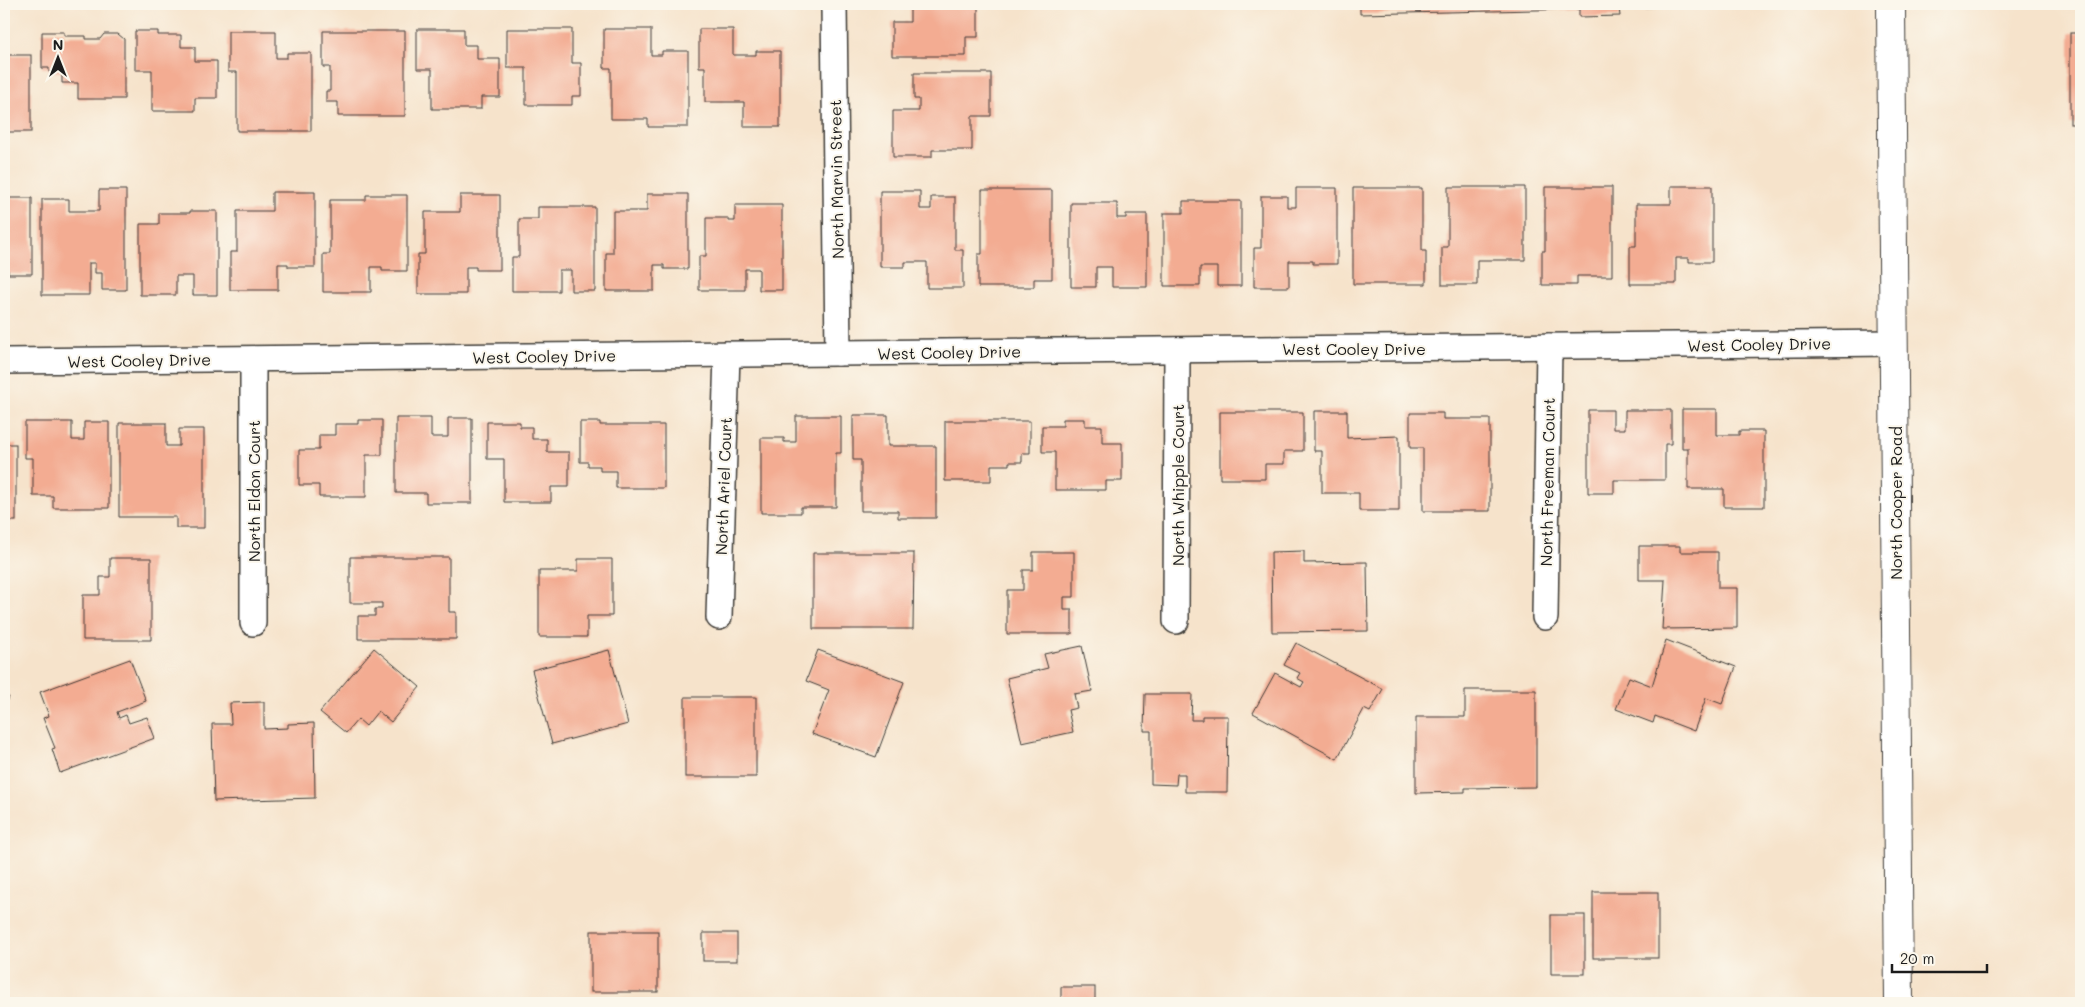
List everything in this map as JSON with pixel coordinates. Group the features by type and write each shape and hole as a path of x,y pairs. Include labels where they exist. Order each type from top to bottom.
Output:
{"main road":[{"name":"North Cooper Road","path":"1891,4 1899,1003"}],"street":[{"name":"North Marvin Street","path":"834,4 838,353"},
{"name":"West Cooley Drive","path":"4,361 1894,343"},
{"name":"North Freeman Court","path":"1546,617 1549,346"},
{"name":"North Whipple Court","path":"1176,621 1177,350"},
{"name":"North Ariel Court","path":"719,617 727,354"},
{"name":"North Eldon Court","path":"253,358 253,623"}],"building":[{"path":"892,4 978,4 978,37 966,37 966,56 892,56 892,22 910,22 910,6 892,6"},
{"path":"1360,4 1691,4 1691,7 1619,8 1620,16 1579,17 1579,9 1360,14"},
{"path":"417,29 464,29 464,45 477,45 477,59 500,59 500,97 481,97 481,109 432,109 432,69 417,69"},
{"path":"507,29 572,29 572,63 581,63 581,96 572,96 572,105 526,105 526,68 507,68"},
{"path":"604,29 651,29 651,55 662,55 662,51 688,51 688,127 648,127 648,119 611,119 611,68 604,68"},
{"path":"699,29 733,29 733,55 756,55 756,51 780,51 780,127 744,127 744,102 705,102 705,67 699,67"},
{"path":"135,31 158,31 158,35 181,35 181,47 195,47 195,61 217,61 217,98 195,98 195,111 152,111 152,70 135,70"},
{"path":"228,31 276,31 276,58 287,58 287,53 311,53 311,131 237,131 237,72 228,72"},
{"path":"323,31 405,31 405,116 338,116 338,102 326,102 326,91 330,91 330,67 323,67"},
{"path":"42,32 64,32 64,36 86,36 86,39 100,39 104,34 118,34 124,39 124,99 78,99 78,83 62,83 62,72 49,72 49,68 42,68"},
{"path":"2070,33 2081,33 2081,124 2070,124"},
{"path":"4,55 31,55 31,132 4,132"},
{"path":"914,73 991,73 991,116 972,116 972,150 932,150 932,157 893,157 893,111 919,111 919,99 914,99"},
{"path":"1671,186 1712,186 1712,262 1689,262 1689,258 1676,258 1676,284 1630,284 1630,246 1636,246 1636,204 1671,204"},
{"path":"1448,187 1525,187 1525,260 1477,260 1477,285 1442,285 1442,247 1448,247"},
{"path":"1545,187 1612,187 1612,276 1577,276 1577,285 1542,285 1542,251 1545,251"},
{"path":"1296,188 1337,188 1337,264 1289,261 1289,287 1254,287 1254,248 1261,248 1261,196 1287,196 1287,207 1296,207"},
{"path":"1353,188 1422,188 1422,251 1426,251 1426,284 1353,284"},
{"path":"99,190 126,190 126,290 102,290 102,273 95,273 95,263 89,263 89,295 42,295 42,199 69,199 69,211 99,211"},
{"path":"982,190 1052,190 1052,279 1034,279 1034,287 978,287 978,254 982,254"},
{"path":"880,191 920,191 920,209 931,209 931,197 955,197 955,250 963,250 963,288 927,288 927,262 905,262 905,267 880,267"},
{"path":"272,192 315,192 315,267 288,267 288,264 278,264 278,290 230,290 230,252 237,252 237,211 272,211"},
{"path":"647,194 688,194 688,269 664,269 664,265 654,265 654,291 606,291 606,253 613,253 613,211 647,211"},
{"path":"366,195 407,195 407,271 382,271 382,267 371,267 371,292 323,292 323,254 330,254 330,200 366,200"},
{"path":"460,195 500,195 500,270 476,270 476,267 466,267 466,294 418,294 418,254 425,254 425,212 460,212"},
{"path":"4,198 32,198 32,274 8,274 8,270 4,270"},
{"path":"1183,201 1241,201 1241,286 1217,286 1217,267 1200,267 1200,286 1164,286 1164,213 1183,213"},
{"path":"1071,203 1117,203 1117,218 1126,218 1126,214 1147,214 1147,287 1112,287 1112,267 1096,267 1096,287 1071,287"},
{"path":"735,205 782,205 782,290 759,290 759,269 745,269 745,290 699,290 699,256 706,256 706,218 728,218 728,221 735,221"},
{"path":"538,207 595,207 595,291 571,291 571,270 559,270 559,291 512,291 512,257 519,257 519,219 538,219"},
{"path":"190,211 217,211 217,295 193,295 193,276 176,276 176,295 140,295 140,224 159,224 159,213 190,213"},
{"path":"1682,409 1717,409 1717,435 1739,435 1739,431 1764,431 1764,507 1724,507 1724,489 1688,489 1688,448 1682,448"},
{"path":"1588,410 1613,410 1613,429 1625,429 1625,410 1671,410 1671,444 1665,444 1665,480 1614,480 1614,493 1588,493"},
{"path":"1314,411 1347,411 1347,438 1399,436 1399,511 1359,511 1359,493 1322,493 1322,451 1314,451"},
{"path":"1220,412 1303,412 1303,451 1284,451 1284,464 1265,464 1265,479 1220,479"},
{"path":"1410,413 1443,413 1443,419 1490,419 1490,511 1423,511 1423,448 1410,448"},
{"path":"853,415 888,415 888,446 936,446 936,518 898,518 898,511 861,511 861,460 853,460"},
{"path":"796,416 841,416 841,453 836,453 836,507 801,507 801,513 761,513 761,438 784,438 784,442 796,442"},
{"path":"396,418 431,418 431,437 448,437 448,418 472,418 472,503 426,503 426,493 396,493"},
{"path":"1063,419 1085,419 1085,426 1102,426 1102,443 1122,443 1122,481 1106,481 1106,490 1055,490 1055,452 1042,452 1042,426 1063,426"},
{"path":"358,420 382,420 382,455 366,455 366,497 319,497 319,485 299,485 299,450 319,450 319,435 335,435 335,424 358,424"},
{"path":"945,421 1030,421 1030,453 1022,453 1022,462 1009,462 1009,465 991,465 991,481 945,481"},
{"path":"25,422 72,422 72,440 84,440 84,422 109,422 109,508 53,508 53,496 33,496 33,458 25,458"},
{"path":"487,422 520,422 520,427 532,427 532,439 547,439 547,452 569,452 569,487 551,487 551,502 504,502 504,459 487,459"},
{"path":"580,422 600,422 600,425 664,425 664,488 616,488 616,471 600,471 600,466 588,466 588,462 580,462"},
{"path":"119,423 166,423 166,446 179,446 179,429 204,429 204,528 176,528 176,517 119,517"},
{"path":"4,444 16,444 16,521 4,521"},
{"path":"1639,546 1680,546 1680,552 1718,552 1718,588 1737,588 1737,628 1662,629 1665,580 1639,580"},
{"path":"1304,551 1304,563 1367,562 1368,631 1272,632 1271,552"},
{"path":"1033,552 1074,552 1074,597 1064,597 1064,610 1072,610 1072,634 1007,634 1007,590 1023,590 1023,570 1033,570"},
{"path":"813,553 914,553 913,629 813,629"},
{"path":"350,557 449,557 449,612 456,612 456,639 358,639 358,616 375,616 375,609 382,609 382,603 350,603"},
{"path":"110,558 151,558 151,640 83,640 83,595 100,595 100,577 110,577"},
{"path":"578,559 612,559 612,616 587,616 587,637 539,637 539,571 578,571"},
{"path":"1666,640 1736,667 1722,704 1706,698 1694,731 1655,716 1653,723 1616,709 1629,677 1652,686"},
{"path":"1296,643 1383,689 1370,712 1364,709 1337,759 1253,713 1275,673 1301,687 1304,682 1297,678 1300,673 1284,665"},
{"path":"1082,646 1092,691 1074,694 1077,708 1068,710 1073,732 1022,743 1007,678 1048,668 1044,654"},
{"path":"374,648 420,687 391,722 378,711 366,726 358,719 346,733 320,712"},
{"path":"609,650 628,724 552,744 532,670"},
{"path":"818,650 904,682 876,757 812,734 829,690 806,681"},
{"path":"130,659 146,701 117,712 119,718 126,715 129,723 147,717 155,738 60,773 52,749 55,748 43,718 49,716 40,692"},
{"path":"1465,690 1536,690 1536,787 1465,788 1465,792 1416,793 1416,717 1465,717"},
{"path":"1145,694 1192,694 1191,720 1202,720 1202,716 1228,716 1227,792 1185,792 1185,774 1177,774 1176,785 1151,784 1151,731 1144,731"},
{"path":"4,695 9,697 4,709"},
{"path":"685,697 756,697 756,777 685,777"},
{"path":"264,702 264,729 288,728 288,724 314,723 315,798 214,801 212,724 231,724 230,703"},
{"path":"1593,892 1658,892 1658,958 1593,958"},
{"path":"1551,915 1585,915 1585,974 1551,974"},
{"path":"591,931 658,931 658,992 591,992"},
{"path":"703,933 737,933 737,961 703,961"},
{"path":"4,968 6,968 6,1003 4,1003"},
{"path":"1061,987 1095,987 1095,1003 1061,1003"}]}
